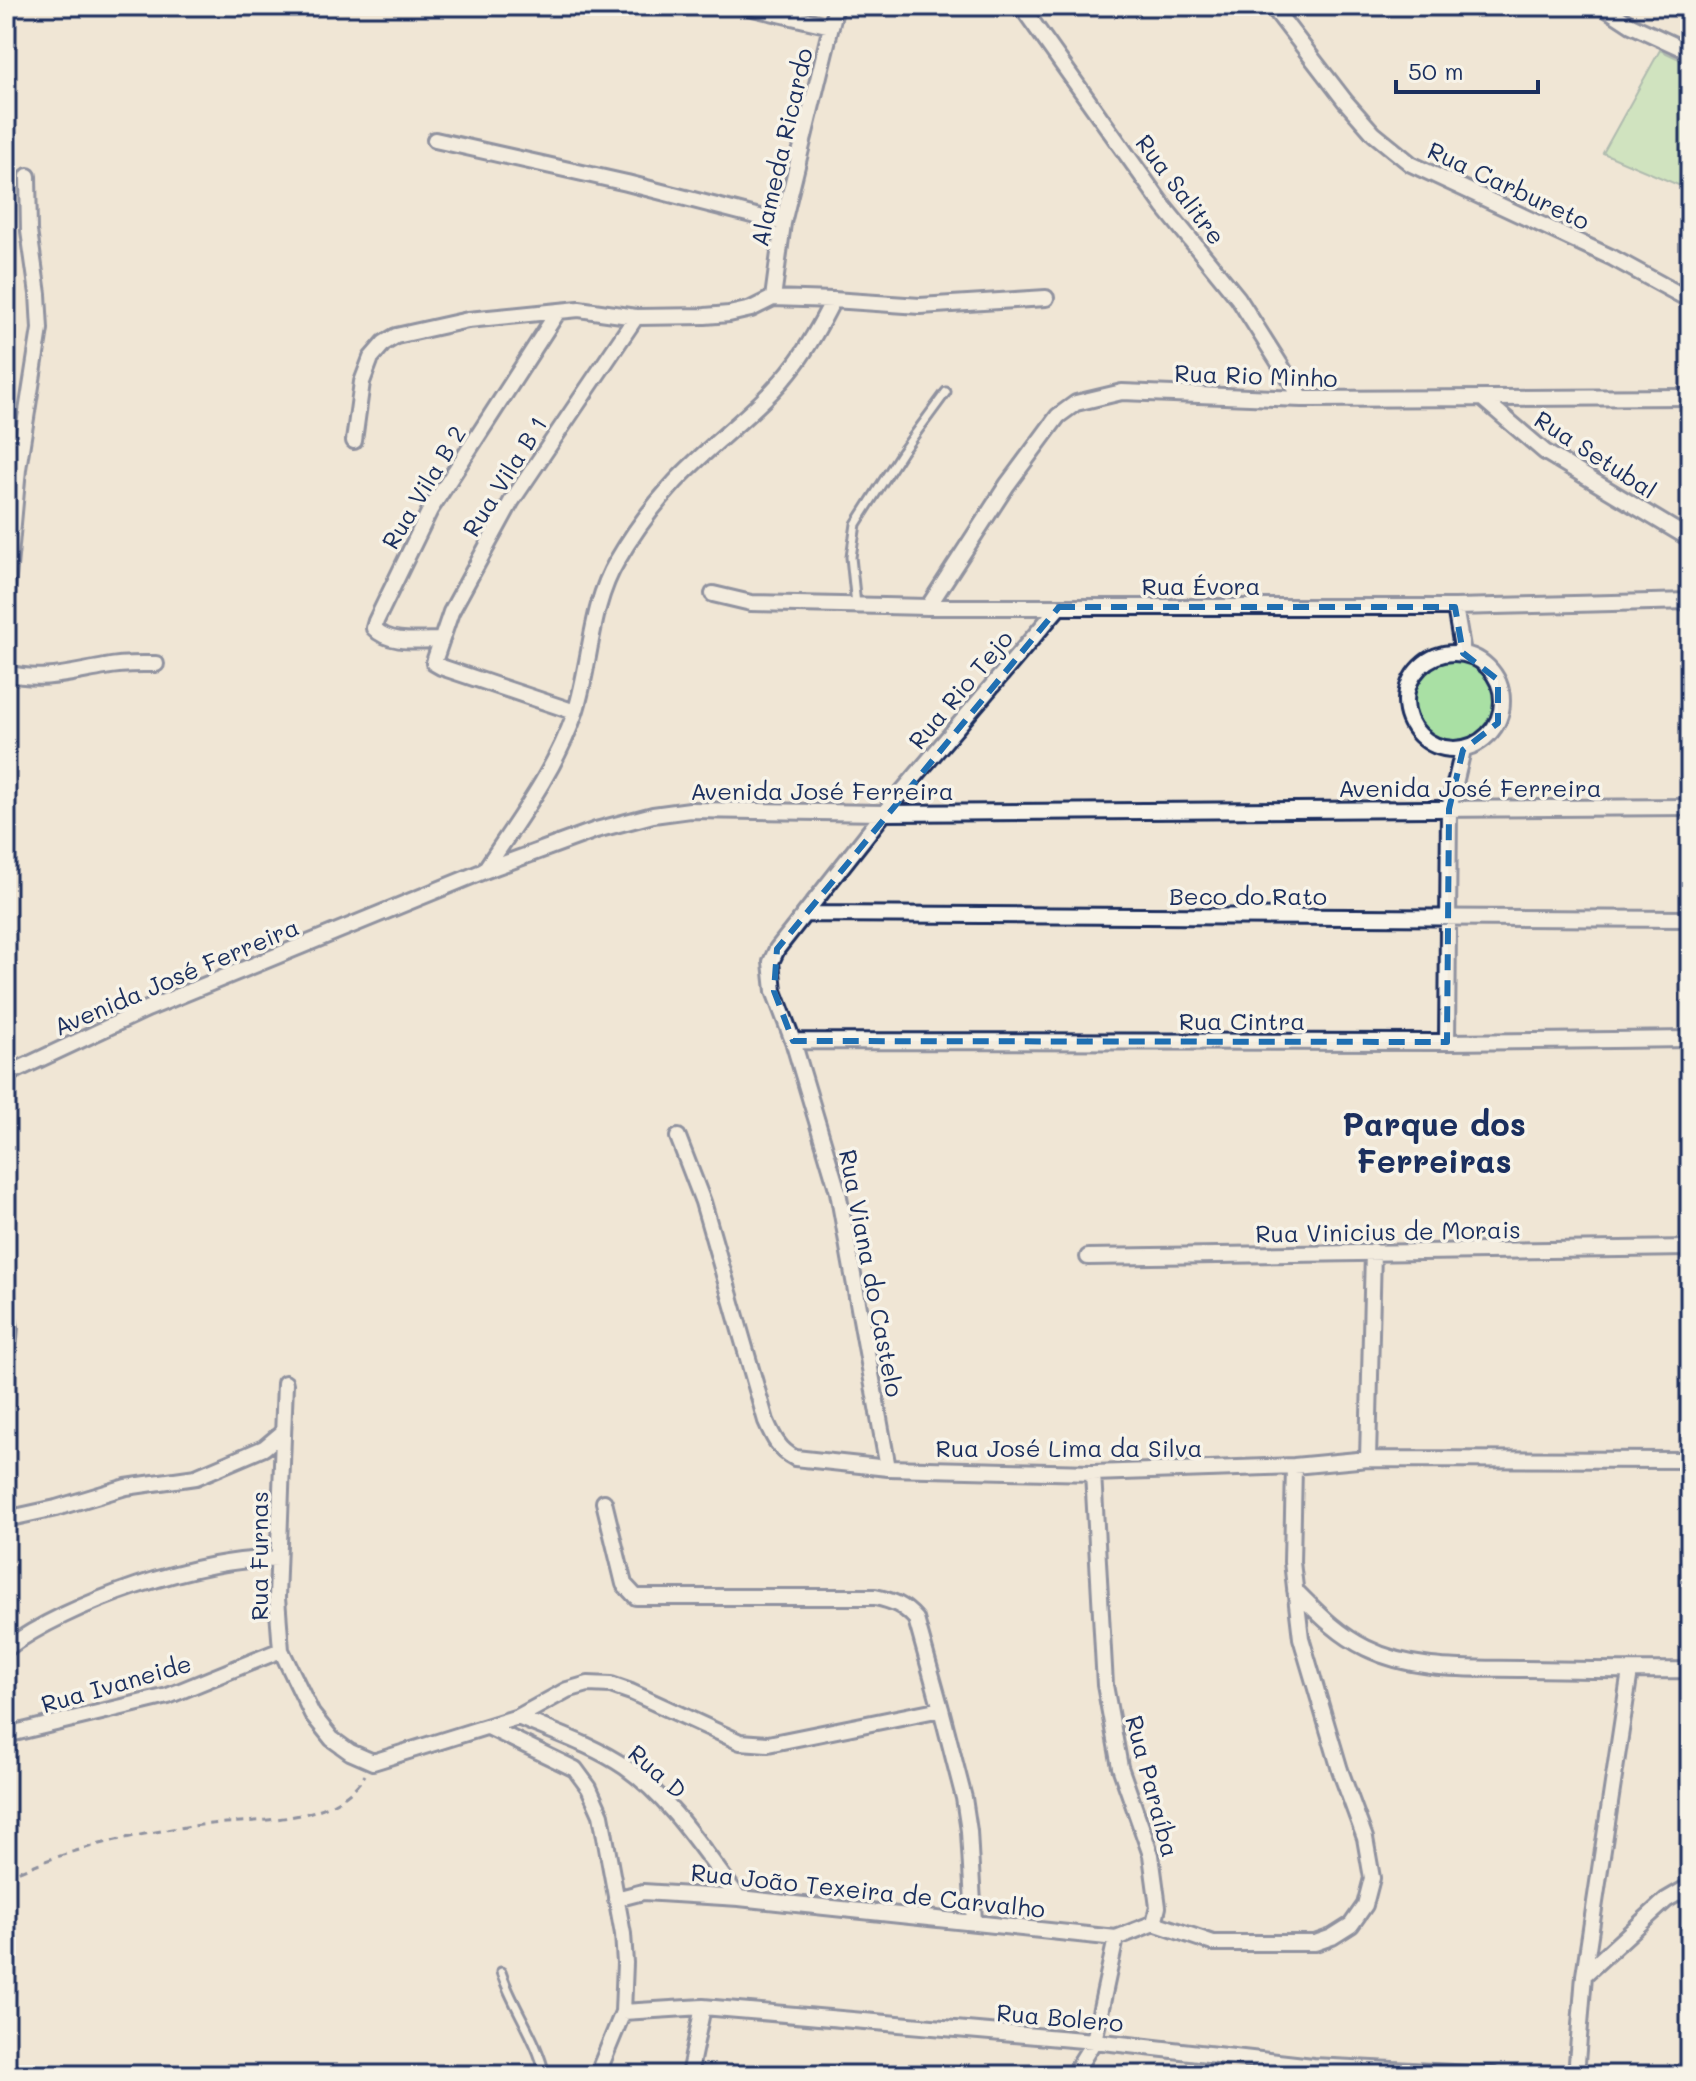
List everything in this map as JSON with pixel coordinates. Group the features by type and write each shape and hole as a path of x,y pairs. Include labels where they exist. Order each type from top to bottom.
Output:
{"street":[{"path":"744,6 831,26"},
{"name":"Alameda Ricardo","path":"773,298 783,223 836,6"},
{"name":"Rua Salitre","path":"1021,6 1164,207 1238,298 1302,399"},
{"name":"Rua Carbureto","path":"1272,6 1354,112 1374,134 1411,164 1613,258 1690,300"},
{"path":"1602,6 1631,25 1690,52"},
{"path":"435,140 627,183 783,223"},
{"path":"6,600 18,469 40,329 29,231 28,176"},
{"path":"354,441 362,382 371,358 384,343 396,336 468,320 579,309 636,317 729,314 751,309 773,298 920,306 1046,298"},
{"path":"484,871 540,787 566,738 599,607 615,564 639,526 675,482 794,365 816,334 833,300"},
{"name":"Rua Vila B 2","path":"441,640 384,636 374,628 430,510 557,313"},
{"name":"Rua Vila B 1","path":"575,712 434,663 451,612 511,502 636,317"},
{"name":"Rua Rio Minho","path":"928,607 1024,462 1058,416 1076,403 1122,392 1302,399 1690,397"},
{"name":"Rua Setubal","path":"1483,399 1545,452 1585,479 1690,539"},
{"name":"Rua Évora","path":"713,594 751,603 928,607 1455,607 1690,601"},
{"name":"Rua Rio Tejo","path":"806,914 884,813 1059,607"},
{"path":"1455,607 1463,653"},
{"path":"1447,653 1463,653 1489,667 1498,680 1502,709 1498,723 1477,745 1463,750 1447,750 1420,737 1406,709 1406,694 1411,679 1420,667 1447,653"},
{"path":"6,673 25,678 54,678 104,667 156,664"},
{"path":"1447,1042 1449,809 1463,750"},
{"name":"Avenida José Ferreira","path":"6,1075 147,1009 484,871 596,830 653,815 690,810 884,813 1690,807"},
{"name":"Beco do Rato","path":"806,914 1690,919"},
{"name":"Rua Viana do Castelo","path":"806,914 777,949 771,962 774,991 793,1041 838,1192 888,1468"},
{"name":"Rua Cintra","path":"793,1041 1447,1042 1690,1039"},
{"name":"Rua José Lima da Silva","path":"678,1137 703,1202 773,1438 785,1453 795,1458 888,1468 1093,1473 1294,1466 1368,1459 1690,1460"},
{"name":"Rua Vinicius de Morais","path":"1088,1257 1690,1248"},
{"path":"1368,1459 1373,1251"},
{"path":"6,1309 10,1328 6,1371"},
{"name":"Rua Furnas","path":"285,1383 277,1598 281,1650 312,1714 332,1739 350,1752 373,1762"},
{"path":"6,1519 126,1487 196,1477 264,1448 283,1432"},
{"path":"1073,2075 1094,2041 1116,1938 1154,1923 1213,1943 1315,1943 1351,1925 1365,1905 1372,1878 1365,1838 1340,1770 1301,1638 1294,1590 1294,1466"},
{"name":"Rua Paraíba","path":"1093,1473 1105,1685 1120,1767 1151,1855 1158,1907 1154,1923"},
{"path":"604,1502 624,1584 636,1597 875,1597 893,1600 908,1609 916,1619 964,1798 974,1922"},
{"path":"6,1649 25,1634 91,1602 150,1582 249,1558 278,1559"},
{"path":"1294,1590 1334,1629 1396,1660 1433,1666 1690,1670"},
{"name":"Rua Ivaneide","path":"6,1735 168,1696 281,1650"},
{"path":"1576,2075 1584,1975 1630,1671"},
{"path":"373,1762 518,1717 567,1690 588,1684 611,1685 631,1692 740,1742 768,1744 941,1709"},
{"name":"Rua D","path":"518,1717 590,1747 624,1766 678,1818 739,1898"},
{"path":"488,1727 575,1769 589,1788 601,1815 623,1934 623,2012 597,2075"},
{"path":"1584,1975 1666,1900 1690,1886"},
{"name":"Rua João Texeira de Carvalho","path":"616,1899 643,1892 739,1898 1116,1938"},
{"path":"689,2075 703,2007"},
{"name":"Rua Bolero","path":"623,2012 703,2007 1094,2041 1313,2066 1492,2075"}],"lane":[{"path":"856,605 851,557 856,524 902,452 946,392"},
{"path":"501,1972 541,2059 545,2075"}],"path":[{"path":"6,1877 117,1840 199,1825 301,1814 332,1804 345,1795 358,1785 373,1762"},
{"path":"6,1867 22,1870"}],"highlighted area":[{"path":"1059,607 1455,607 1463,653 1498,680 1498,723 1463,750 1449,809 1447,1042 793,1041 774,991 777,949"}],"green space":[{"path":"1660,50 1690,64 1690,190 1603,153"},
{"path":"1454,658 1477,665 1489,677 1496,700 1489,723 1477,735 1454,742 1431,735 1419,723 1412,700 1419,677 1431,665"}],"district":[{"name":"Parque dos Ferreiras","path":"1434,1142"}]}
